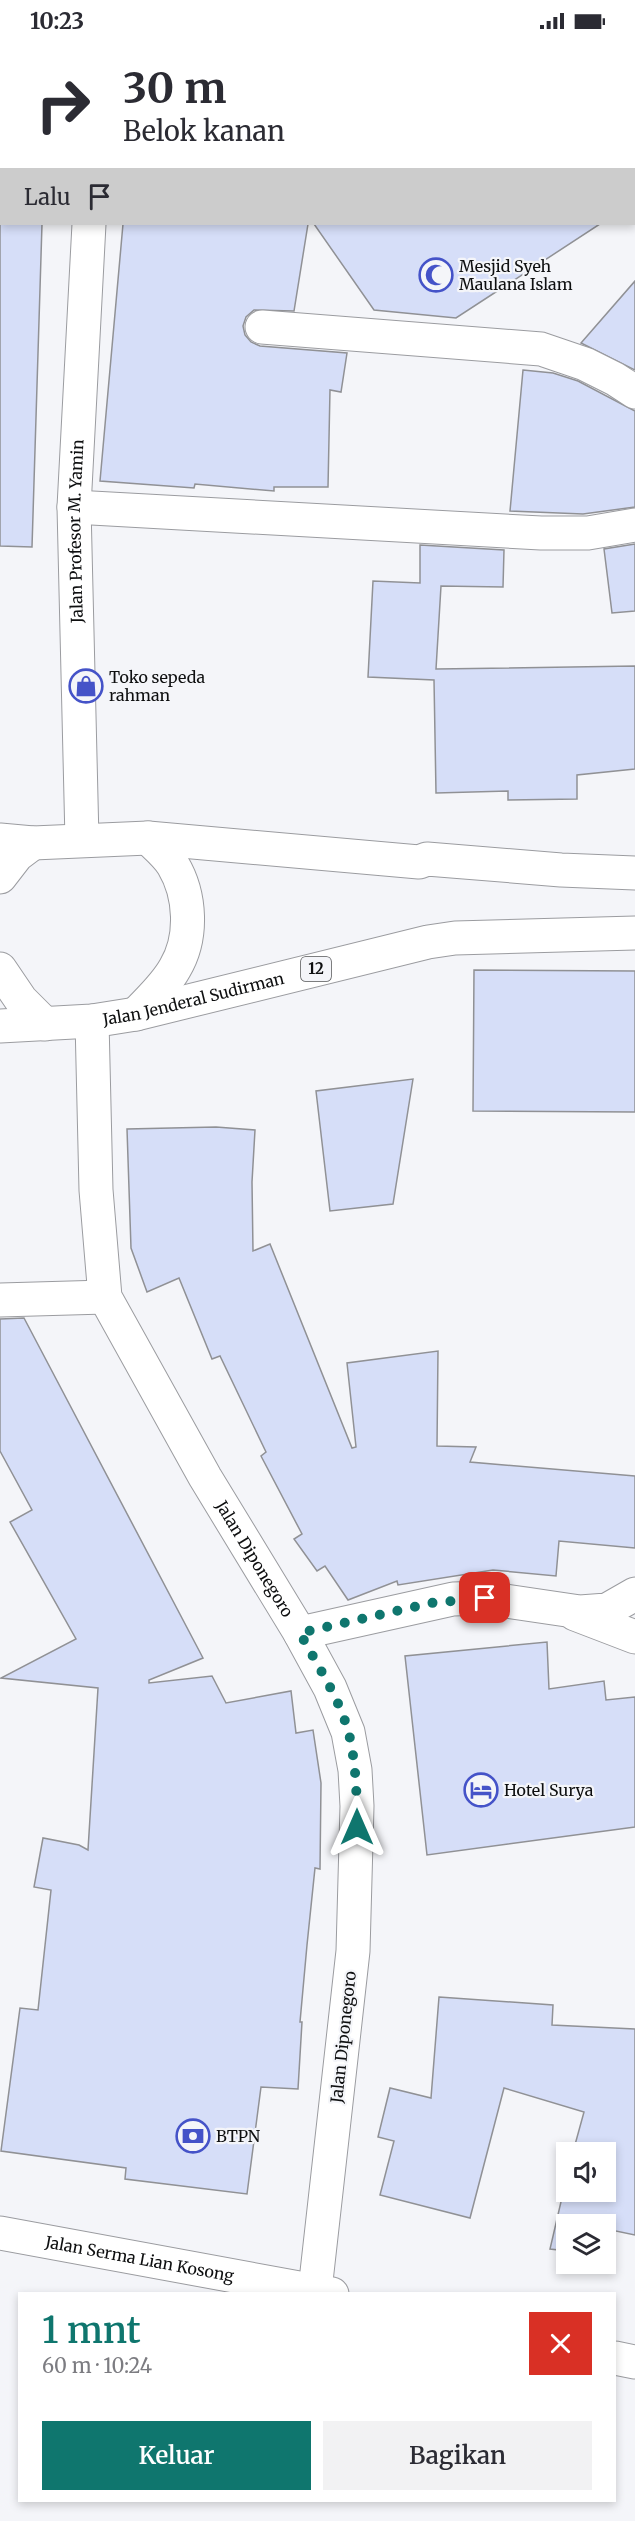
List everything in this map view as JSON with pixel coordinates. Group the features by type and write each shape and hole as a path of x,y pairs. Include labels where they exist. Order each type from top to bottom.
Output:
{"main road":[{"name":"Jalan Profesor M. Yamin","path":"82,840 74,507 89,225"},
{"path":"262,327 541,349 585,364 635,392"},
{"path":"74,507 541,533 588,532 635,525"},
{"path":"136,1014 175,969 181,957 188,923 187,903 173,865 148,838"},
{"path":"0,840 33,843 148,838 419,862 427,859 561,870 635,873"},
{"path":"0,878 17,855 33,843"},
{"name":"Jalan Jenderal Sudirman","path":"0,1026 92,1021 136,1014 437,940 635,933"},
{"path":"0,969 21,1000 45,1024"},
{"name":"Jalan Diponegoro","path":"92,1021 96,1190 105,1297 205,1477 300,1633 330,1688 348,1732 356,1770 353,1951 323,2292"},
{"path":"0,1300 105,1297"},
{"path":"300,1633 453,1599 485,1598 568,1611 607,1610 635,1594"},
{"path":"568,1611 635,1637"},
{"name":"Jalan Serma Lian Kosong","path":"0,2233 323,2292"},
{"path":"616,2358 635,2362"}],"building":[{"path":"0,225 42,225 32,547 0,546"},
{"path":"123,225 308,225 294,311 254,310 246,317 243,326 245,335 251,342 260,346 347,353 341,392 330,390 328,487 274,487 274,491 195,484 194,488 100,481"},
{"name":"Mesjid Syeh Maulana Islam","path":"315,225 598,225 456,318 374,310"},
{"path":"635,281 635,370 581,343"},
{"path":"523,370 553,373 578,381 635,411 635,507 583,514 510,511"},
{"path":"635,544 635,611 612,613 604,549"},
{"path":"420,545 504,550 503,587 441,586 436,669 635,666 635,769 577,775 577,799 508,800 508,791 436,793 434,680 368,677 373,581 420,583"},
{"path":"474,970 635,971 635,1112 473,1111"},
{"path":"413,1079 393,1204 330,1211 316,1091"},
{"path":"216,1127 255,1130 252,1182 253,1251 270,1244 352,1448 356,1447 347,1363 438,1351 437,1446 476,1447 470,1462 635,1476 635,1548 559,1541 556,1576 493,1570 398,1585 397,1581 348,1600 325,1566 317,1571 294,1539 302,1534 261,1456 266,1452 220,1356 212,1359 179,1278 147,1292 131,1248 127,1129"},
{"path":"24,1318 203,1658 149,1680 149,1683 212,1676 226,1703 291,1691 296,1733 313,1730 321,1783 320,1869 315,1868 307,1945 300,2022 302,2022 298,2089 261,2087 247,2194 125,2179 126,2168 1,2151 20,2008 38,2010 51,1890 34,1887 43,1838 79,1845 88,1850 98,1688 1,1678 76,1639 10,1522 32,1510 0,1451 0,1319"},
{"path":"547,1642 549,1689 604,1681 606,1700 635,1697 635,1827 427,1855 405,1656"},
{"path":"439,1997 553,2005 552,2025 635,2029 635,2235 616,2231 616,2214 558,2214 561,2202 616,2202 616,2142 576,2142 584,2112 504,2088 470,2218 380,2195 394,2141 378,2137 390,2088 431,2098"},
{"path":"556,2223 556,2250 550,2249"}],"place":[{"name":"Mesjid Syeh Maulana Islam","path":"436,275"},
{"name":"Toko sepeda rahman","path":"86,686"},
{"name":"Hotel Surya","path":"481,1790"},
{"name":"BTPN","path":"193,2136"}],"route":[{"path":"357,1827 356,1770 348,1732 330,1688 300,1633 431,1603 453,1599 485,1598"}]}
